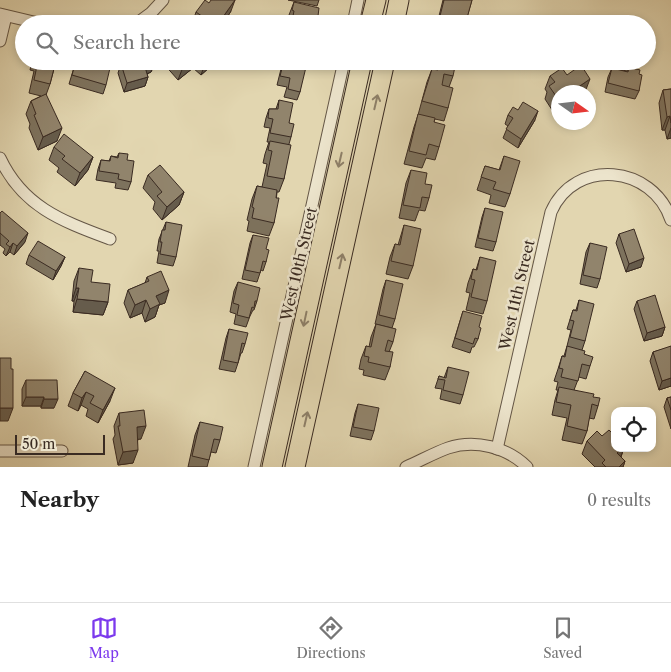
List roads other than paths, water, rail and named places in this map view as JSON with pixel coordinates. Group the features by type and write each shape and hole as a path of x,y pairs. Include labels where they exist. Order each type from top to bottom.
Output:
{"main road":[{"path":"372,15 376,0"},
{"path":"396,15 399,0"},
{"name":"West 10th Street","path":"272,467 360,70"},
{"path":"295,467 383,70"}],"street":[{"path":"148,15 163,0"},
{"path":"355,15 358,0"},
{"path":"0,41 3,15"},
{"name":"West 10th Street","path":"254,467 342,70"},
{"path":"0,158 17,186 37,205 66,223 110,239"},
{"name":"West 11th Street","path":"498,449 551,212 557,202 568,188 583,179 600,174 623,176 643,185 656,196 671,220"},
{"path":"406,467 447,448 483,445 513,456 527,467"},
{"path":"0,451 62,451"}]}
